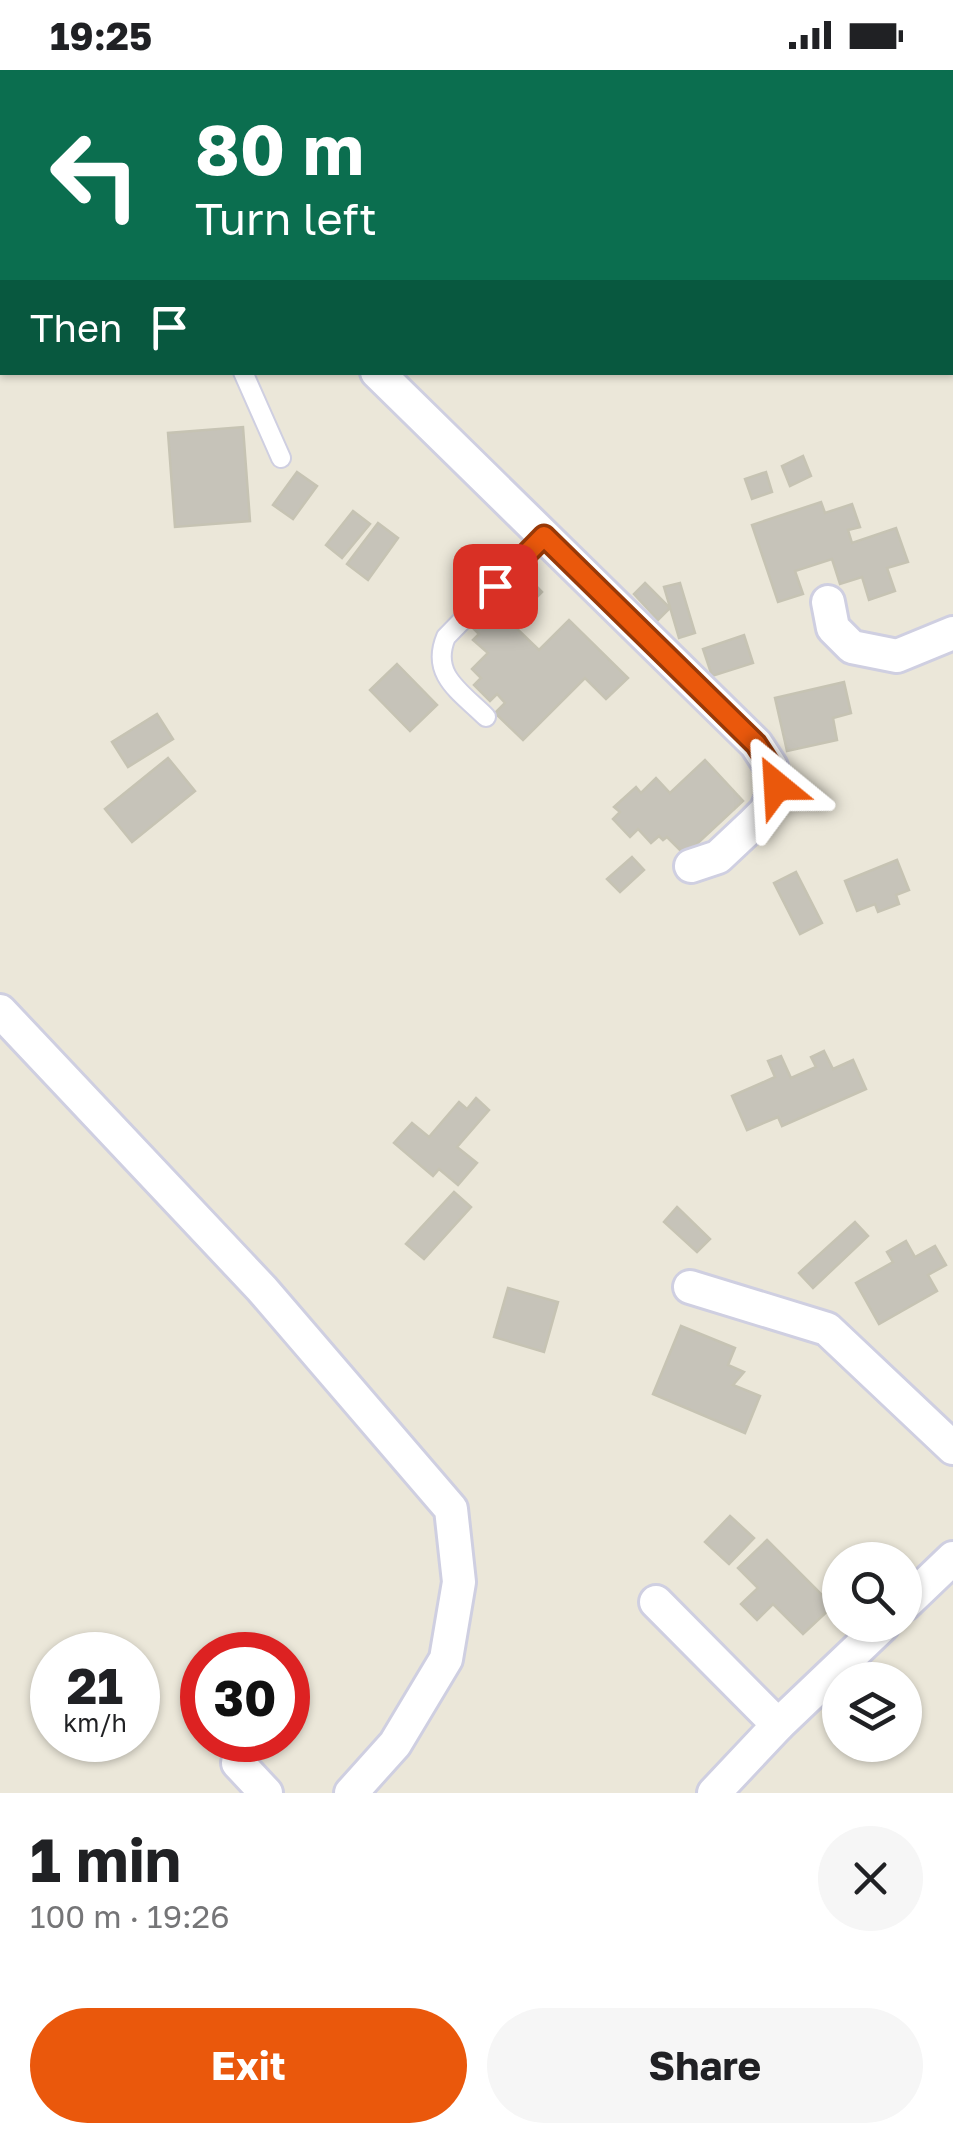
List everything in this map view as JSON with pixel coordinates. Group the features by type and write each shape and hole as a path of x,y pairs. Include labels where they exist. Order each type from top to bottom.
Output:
{"street":[{"path":"380,375 756,744 771,767 777,786 766,811 718,856 691,866"},
{"path":"828,602 834,628 852,646 897,656 953,634"},
{"path":"0,1011 262,1289 451,1509 459,1582 446,1659 395,1744 351,1793"},
{"path":"690,1287 827,1329 953,1448"},
{"path":"922,1588 953,1558"},
{"path":"656,1602 778,1725"},
{"path":"714,1793 865,1642"},
{"path":"238,1762 266,1793"}],"lane":[{"path":"244,375 281,458"},
{"path":"486,717 448,680 440,665 440,650 446,636 544,536"}],"building":[{"path":"243,427 250,521 175,527 168,433"},
{"path":"803,456 811,476 790,486 782,466"},
{"path":"297,472 317,486 293,519 273,505"},
{"path":"766,472 772,492 752,499 745,479"},
{"path":"821,502 825,513 852,504 860,527 848,530 852,543 896,528 908,562 887,568 895,591 869,600 862,577 840,584 832,559 795,571 803,594 778,602 752,525"},
{"path":"353,511 370,524 342,558 326,545"},
{"path":"378,523 398,538 368,580 347,564"},
{"path":"519,568 542,592 511,623 539,650 569,620 628,678 606,699 585,678 523,740 495,713 505,703 497,694 490,701 474,685 481,678 472,669 488,653 473,640 479,634 466,621"},
{"path":"645,583 670,608 658,620 634,594"},
{"path":"680,583 695,633 679,638 664,587"},
{"path":"744,635 753,663 712,676 703,649"},
{"path":"397,664 437,705 410,731 370,690"},
{"path":"844,682 851,713 833,718 837,740 787,751 775,698"},
{"path":"157,714 173,739 128,767 112,742"},
{"path":"168,758 195,791 132,842 105,809"},
{"path":"705,760 743,801 685,855 667,837 663,840 659,836 651,843 638,829 630,837 613,819 620,812 614,807 636,787 641,793 656,778 670,793"},
{"path":"632,857 644,870 620,892 607,879"},
{"path":"897,860 909,890 896,895 899,904 878,912 875,904 857,911 845,881"},
{"path":"796,872 822,923 800,934 774,883"},
{"path":"824,1051 833,1069 853,1060 866,1089 782,1126 778,1117 747,1130 732,1096 775,1077 768,1061 781,1056 791,1078 816,1067 811,1057"},
{"path":"476,1098 489,1110 457,1147 477,1163 458,1185 439,1169 433,1176 394,1143 412,1123 429,1137 459,1102 467,1109"},
{"path":"454,1192 471,1207 424,1259 406,1244"},
{"path":"677,1207 710,1239 697,1252 664,1222"},
{"path":"855,1222 868,1236 813,1288 799,1273"},
{"path":"906,1241 915,1257 935,1246 946,1265 928,1275 937,1291 879,1324 856,1283 893,1262 887,1252"},
{"path":"508,1288 558,1302 544,1352 494,1337"},
{"path":"681,1326 735,1348 728,1365 744,1372 733,1385 760,1396 745,1433 653,1394"},
{"path":"730,1516 754,1538 729,1564 705,1542"},
{"path":"767,1540 822,1595 822,1616 803,1634 773,1604 757,1620 741,1604 758,1588 738,1568"}],"route":[{"path":"495,586 544,536 756,744 771,767 777,786"}]}
